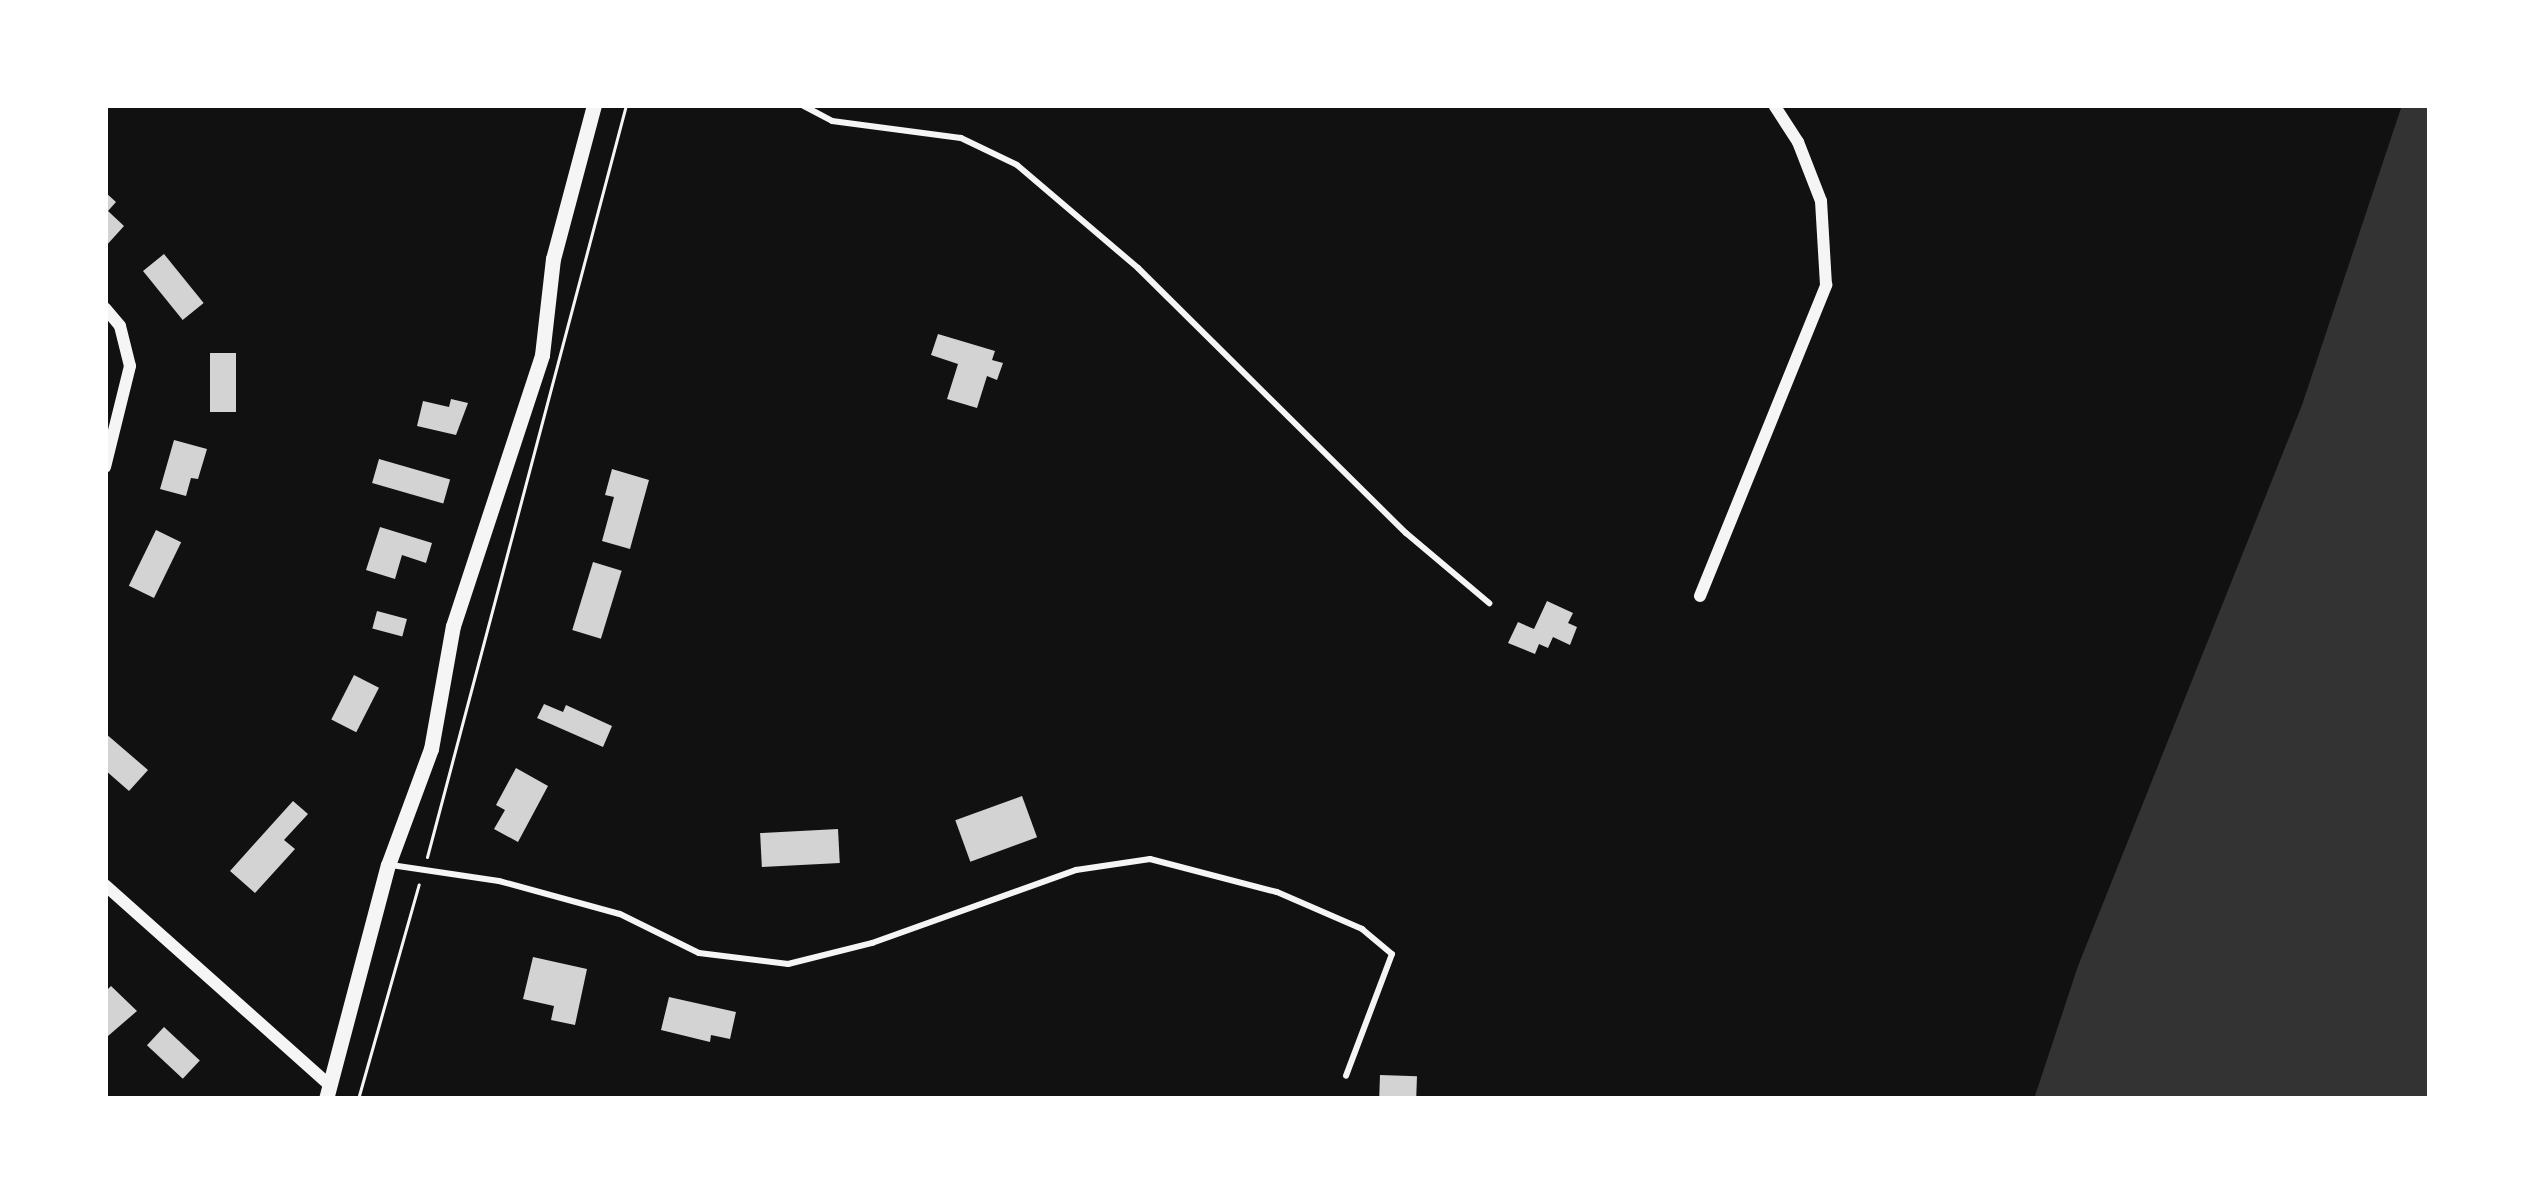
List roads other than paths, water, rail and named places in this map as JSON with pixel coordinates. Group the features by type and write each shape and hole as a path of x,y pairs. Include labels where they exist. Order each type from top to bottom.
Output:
{"street":[{"path":"105,885 327,1091 388,865 431,749 453,626 542,355 553,259 594,105"},
{"path":"1700,596 1826,285 1821,201 1798,142 1774,105"},
{"path":"105,308 120,326 130,366 105,466"}],"lane":[{"path":"802,105 832,121 961,138 1017,165 1138,268 1406,533 1489,603"},
{"path":"388,865 499,881 620,914 699,953 788,964 872,943 1076,870 1150,859 1277,892 1361,928 1392,954 1346,1076"}]}
